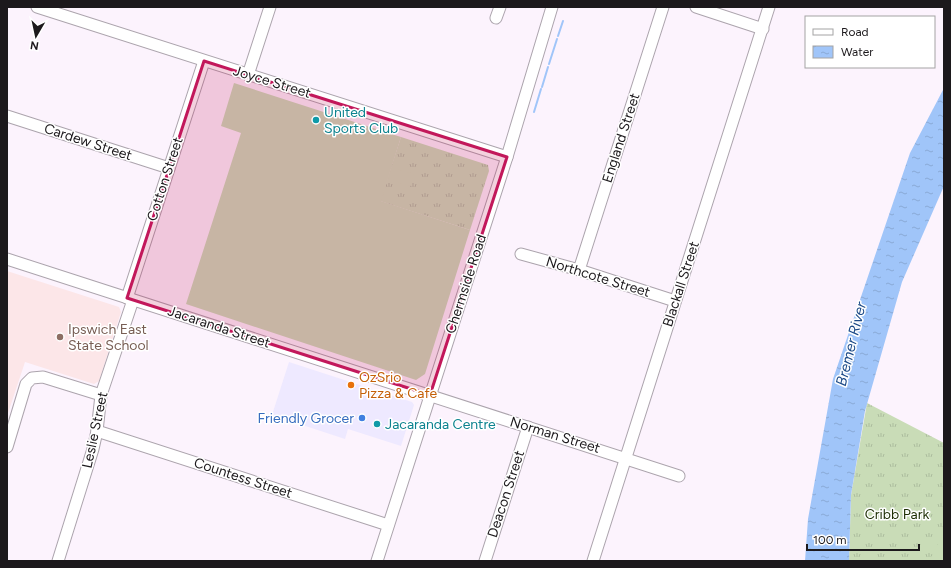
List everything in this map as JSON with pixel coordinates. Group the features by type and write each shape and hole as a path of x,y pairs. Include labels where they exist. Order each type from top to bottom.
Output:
{"street":[{"name":"Joyce Street","path":"37,7 507,157"},
{"path":"248,74 270,7"},
{"name":"Chermside Road","path":"377,561 507,157 552,7"},
{"name":"England Street","path":"579,270 663,7"},
{"path":"696,7 763,29"},
{"name":"Blackall Street","path":"593,561 770,7"},
{"name":"Cotton Street","path":"130,299 169,168 204,61"},
{"name":"Cardew Street","path":"7,116 169,168"},
{"name":"Northcote Street","path":"521,254 579,270 675,301"},
{"name":"Jacaranda Street","path":"7,259 430,396"},
{"name":"Leslie Street","path":"58,561 93,449 97,431 101,395 130,299"},
{"path":"7,447 26,384 32,378 43,377 101,395"},
{"name":"Norman Street","path":"430,396 679,476"},
{"name":"Deacon Street","path":"485,561 528,427"},
{"name":"Countess Street","path":"97,431 388,525"}],"highlighted area":[{"path":"204,61 507,157 430,395 127,298"}],"shaded area":[{"name":"Ipswich East State School","path":"7,271 119,307 121,312 99,381 94,384 25,362 7,416"},
{"path":"289,362 412,402 414,405 401,446 348,429 345,439 272,415"}],"green space":[{"path":"234,83 401,137 381,201 470,230 425,374 416,380 186,304 241,133 221,126"},
{"path":"401,137 488,165 489,171 470,230 380,201"},
{"path":"397,169 414,174 411,186 393,181"},
{"name":"Cribb Park","path":"867,403 944,443 944,561 849,561 851,495"},
{"path":"944,533 944,561 929,561"}],"water":[{"name":"Bremer River","path":"944,88 944,186 902,282 865,411 851,495 849,561 805,561 808,519 833,379 910,153"}],"waterway":[{"path":"558,36 563,21"},
{"path":"549,64 557,39"},
{"path":"542,87 548,67"},
{"path":"534,112 541,89"}],"place":[{"name":"United Sports Club","path":"316,120"},
{"name":"Ipswich East State School","path":"60,337"},
{"name":"OzSrio Pizza & Cafe","path":"351,385"},
{"name":"Friendly Grocer","path":"362,418"},
{"name":"Jacaranda Centre","path":"377,424"}]}
